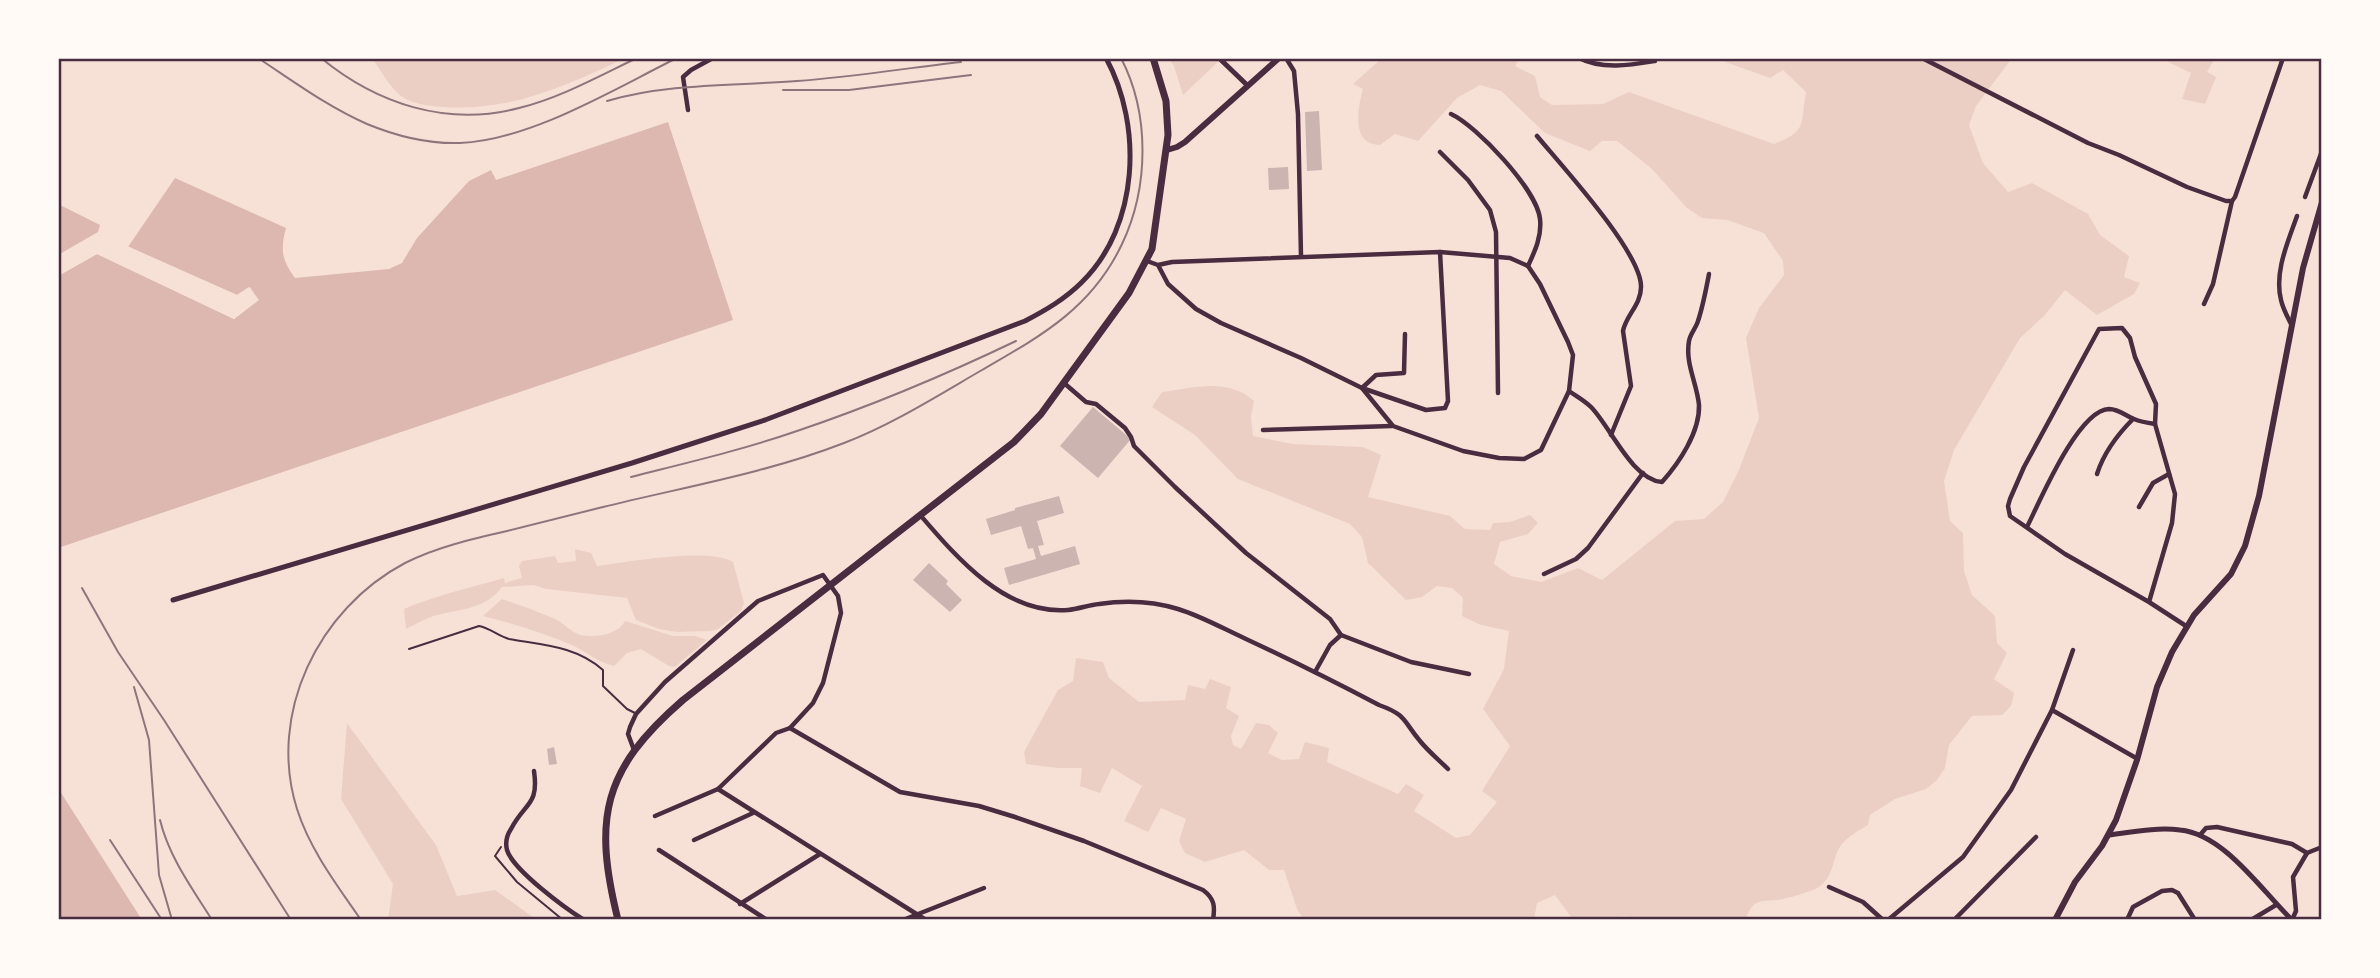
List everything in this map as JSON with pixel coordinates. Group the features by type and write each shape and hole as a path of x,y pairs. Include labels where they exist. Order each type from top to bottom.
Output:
{"main road":[{"path":"618,920 607,873 604,834 615,786 634,751 675,708 1014,442 1041,414 1129,293 1147,261 1156,229 1167,150 1166,101 1153,58"},
{"path":"1167,150 1185,142 1279,58"},
{"path":"2055,920 2075,882 2109,835 2126,794 2157,687 2186,626 2231,574 2245,546 2259,496 2303,268 2322,202"}],"street":[{"path":"688,110 683,77 713,58"},
{"path":"173,600 632,463 765,420 1025,321 1050,308 1068,296 1091,273 1109,246 1124,204 1129,180 1129,136 1119,87 1106,58"},
{"path":"1219,58 1247,85"},
{"path":"1286,58 1294,71 1298,114 1301,256"},
{"path":"1579,58 1586,62 1630,65 1655,61"},
{"path":"1922,58 2088,143 2187,187 2226,201 2233,199"},
{"path":"2204,304 2213,284 2233,199 2283,58"},
{"path":"1451,114 1475,129 1485,139 1522,183 1539,211 1540,236 1528,266"},
{"path":"1537,136 1604,216 1628,252 1642,284 1639,302 1623,326 1631,386 1611,435"},
{"path":"2305,197 2322,151"},
{"path":"1440,152 1468,180 1490,209 1496,232 1498,393"},
{"path":"2292,327 2281,300 2279,281 2281,264 2297,216"},
{"path":"2314,227 2322,229"},
{"path":"1158,265 1168,284 1196,309 1221,323 1362,388 1426,410 1445,408 1448,401 1440,252"},
{"path":"1147,261 1158,265 1172,262 1301,256 1440,252 1510,258 1528,266 1540,284 1573,355 1569,391 1541,450 1524,459 1463,452 1393,426 1263,430"},
{"path":"1569,391 1591,407 1619,447 1643,473 1657,482 1662,482 1691,437 1697,422 1699,405 1690,371 1689,340 1701,310 1709,274"},
{"path":"2149,602 2175,509 2175,494 2155,424 2156,404 2135,358 2130,338 2122,328 2106,327 2095,334 2087,354 2024,467 2008,506 2010,516 2065,554 2186,626"},
{"path":"1362,388 1376,374 1404,373 1405,334"},
{"path":"1064,383 1086,402 1096,404 1125,428 1134,446 1186,497 1246,553 1330,619 1341,635 1411,662 1469,674"},
{"path":"1362,388 1393,426"},
{"path":"2027,527 2061,459 2094,414 2109,409 2155,424"},
{"path":"2097,474 2118,434 2133,419"},
{"path":"1544,574 1576,559 1588,548 1643,473"},
{"path":"2139,507 2153,483 2169,474"},
{"path":"921,516 952,551 1006,597 1038,607 1067,610 1130,601 1156,603 1179,609 1396,711 1407,721 1418,740 1448,769"},
{"path":"634,751 628,734 636,714 665,682 758,601 823,575 838,596 841,613 823,683 813,703 790,728 776,733 718,789 655,816"},
{"path":"1315,672 1330,645 1341,635"},
{"path":"1888,920 1963,857 2011,790 2052,710 2073,650"},
{"path":"2052,710 2137,758"},
{"path":"790,728 900,792 979,806 1015,817 1084,841 1203,890 1214,902 1213,920"},
{"path":"534,771 537,790 533,800 509,831 507,849 511,858 556,901 584,920"},
{"path":"718,789 926,920"},
{"path":"694,840 754,812"},
{"path":"2200,835 2206,828 2217,827 2292,844 2307,853"},
{"path":"2109,835 2168,829 2200,835 2226,853 2292,920 2296,911 2293,877 2307,853 2322,847"},
{"path":"1954,920 2036,837"},
{"path":"659,850 767,920"},
{"path":"740,904 820,854"},
{"path":"1829,887 1863,902 1882,920"},
{"path":"903,920 984,888"},
{"path":"2127,920 2133,907 2162,891 2172,890 2178,893 2195,920"},
{"path":"2251,920 2276,905"}],"lane":[{"path":"409,649 479,626 509,639 571,650 603,670 603,685 627,709 636,714"}],"path":[{"path":"503,844 495,856 517,882 563,920"}],"shaded area":[{"path":"372,58 626,58 537,95 491,105 442,107 405,99 393,89"},
{"path":"1168,58 1216,58 1219,61 1183,95 1174,66"},
{"path":"1382,58 1520,58 1515,66 1535,76 1540,97 1552,105 1603,104 1629,92 1774,144 1797,131 1802,120 1806,92 1783,70 1770,78 1714,58 2012,58 1976,106 1969,125 1983,163 2008,192 2032,183 2088,214 2100,235 2129,256 2124,277 2140,283 2134,294 2097,315 2065,290 2044,316 2020,338 1954,450 1944,481 1950,521 1963,533 1964,571 1972,595 1995,616 1997,643 2007,653 1994,679 2014,693 2011,706 2002,715 1972,716 1949,745 1945,768 1937,780 1926,789 1895,799 1870,815 1868,825 1842,844 1831,872 1817,888 1786,898 1756,903 1745,920 1638,920 1625,916 1596,921 1573,920 1555,895 1537,903 1534,920 1304,920 1297,909 1284,870 1269,870 1244,850 1205,862 1185,853 1179,841 1186,819 1161,808 1148,832 1124,821 1142,786 1112,768 1100,793 1080,786 1082,768 1026,764 1024,752 1058,690 1073,681 1076,658 1103,662 1109,678 1139,702 1185,700 1188,685 1205,689 1210,679 1231,687 1226,708 1239,716 1231,736 1233,745 1241,749 1256,723 1269,725 1278,733 1268,753 1282,760 1299,759 1305,742 1329,748 1327,762 1398,794 1406,784 1424,795 1414,811 1456,838 1470,835 1497,802 1482,791 1510,746 1483,709 1504,669 1509,631 1481,625 1462,616 1463,598 1452,588 1437,586 1422,597 1406,600 1368,563 1362,537 1350,524 1238,479 1195,435 1152,407 1162,392 1210,386 1233,389 1254,401 1251,417 1253,436 1293,444 1363,447 1381,455 1368,497 1450,516 1465,529 1490,530 1493,523 1510,522 1530,515 1538,523 1528,534 1500,542 1494,564 1511,576 1541,582 1578,568 1602,580 1675,521 1704,519 1723,502 1759,418 1746,338 1759,308 1784,275 1783,261 1764,233 1727,220 1702,218 1687,208 1651,168 1617,141 1602,141 1590,151 1545,133 1501,91 1480,85 1457,98 1418,141 1395,134 1380,145 1370,143 1364,139 1358,124 1363,89 1353,84"},
{"path":"2160,58 2215,58 2207,72 2216,77 2205,104 2182,99 2191,73"},
{"path":"668,122 733,320 58,548 58,276 97,254 234,319 258,300 250,287 237,295 128,247 175,178 286,228 283,255 295,278 389,269 402,263 417,238 469,181 491,170 496,180"},
{"path":"58,204 100,225 98,232 58,255"},
{"path":"575,549 591,553 597,566 667,557 721,558 733,562 744,603 741,611 718,629 677,632 659,629 636,620 627,598 546,589 534,585 502,587 481,604 433,616 406,629 404,609 504,578 505,583 522,578 519,566 522,561 555,556 558,563 576,561"},
{"path":"502,599 553,618 581,635 606,634 617,630 625,621 673,636 695,636 707,640 675,667 641,649 627,653 614,666 552,637 483,616"},
{"path":"347,723 436,845 457,896 495,890 537,920 388,920 393,884 341,799"},
{"path":"58,788 142,920 58,920"}],"pier":[{"path":"125,245 237,295 249,287 259,300 234,319 97,254 58,276 58,272 97,250 234,315 254,299 249,292 236,299 127,250"}],"building":[{"path":"1319,111 1322,170 1307,171 1305,112"},
{"path":"1288,167 1289,189 1269,190 1268,168"},
{"path":"1093,407 1131,439 1098,478 1060,446"},
{"path":"1059,496 1064,513 1037,521 1044,545 1038,546 1041,556 1075,546 1080,564 1009,585 1004,568 1036,559 1033,548 1028,549 1021,526 991,535 986,519"},
{"path":"929,563 948,581 946,584 962,600 950,612 913,580"},
{"path":"554,747 557,764 549,765 547,749"}],"railway":[{"path":"258,58 325,102 367,124 413,138 460,143 487,140 543,123 677,58"},
{"path":"321,58 365,88 389,99 439,113 466,115 492,113 534,104 637,58"},
{"path":"361,920 309,839 297,809 289,773 289,737 295,702 307,668 325,636 347,607 374,583 405,563 442,548 755,471 844,443 914,409 1044,332 1080,303 1096,286 1110,266 1131,222 1141,175 1141,126 1137,103 1121,58"},
{"path":"607,101 677,88 818,79 961,62"},
{"path":"783,90 849,90 971,75"},
{"path":"631,477 735,450 825,421 908,389 1016,341"},
{"path":"82,588 118,652 291,920"},
{"path":"134,687 149,740 159,875 172,920"},
{"path":"160,820 175,859 212,920"},
{"path":"110,840 162,920"}]}
